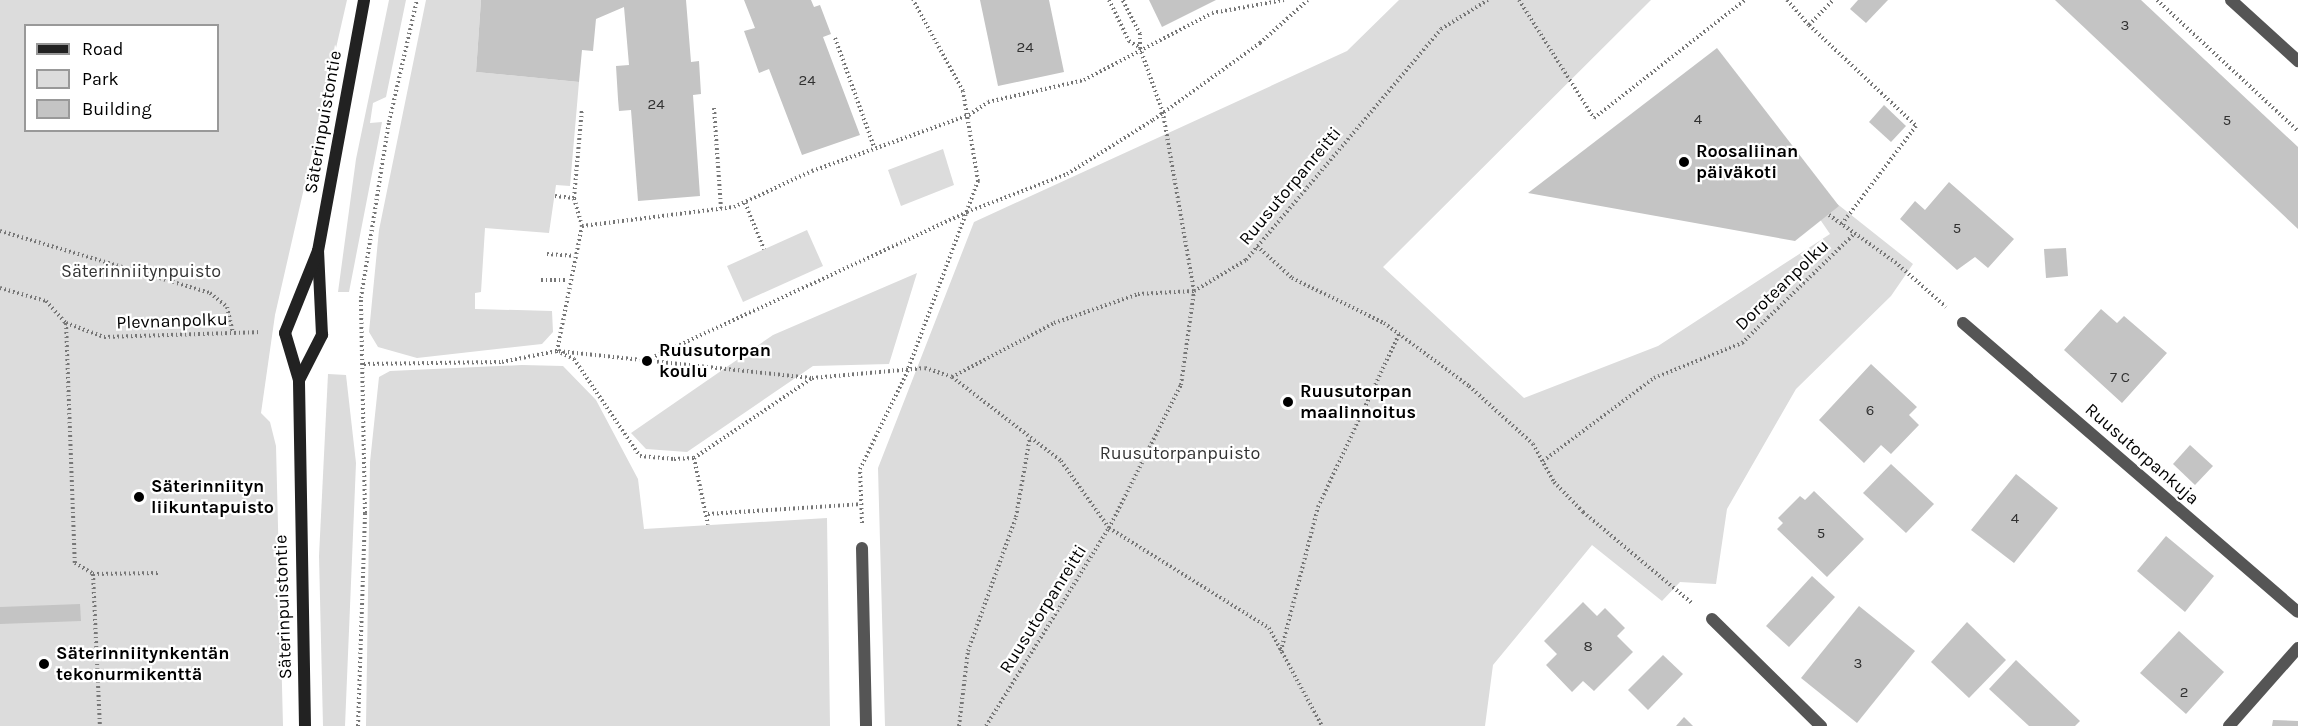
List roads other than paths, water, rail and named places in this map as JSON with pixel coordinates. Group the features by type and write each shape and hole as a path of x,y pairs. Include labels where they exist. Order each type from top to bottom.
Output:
{"main road":[{"name":"Säterinpuistontie","path":"304,726 299,380 285,333 318,251 364,0"},
{"name":"Säterinpuistontie","path":"299,380 322,335 318,251"}],"street":[{"path":"2231,0 2298,61"},
{"name":"Ruusutorpankuja","path":"1963,323 2298,612"},
{"path":"862,548 866,726"},
{"path":"1712,619 1821,726"},
{"path":"2229,726 2298,648"}],"place":[{"name":"Roosaliinan päiväkoti","path":"1684,162"},
{"name":"Ruusutorpan koulu","path":"647,361"},
{"name":"Ruusutorpan maalinnoitus","path":"1288,402"},
{"name":"Säterinniityn liikuntapuisto","path":"139,497"},
{"name":"Säterinniitynkentän tekonurmikenttä","path":"44,664"}],"park label":[{"name":"Säterinniitynpuisto","path":"141,271"},
{"name":"Ruusutorpanpuisto","path":"1180,453"}]}
